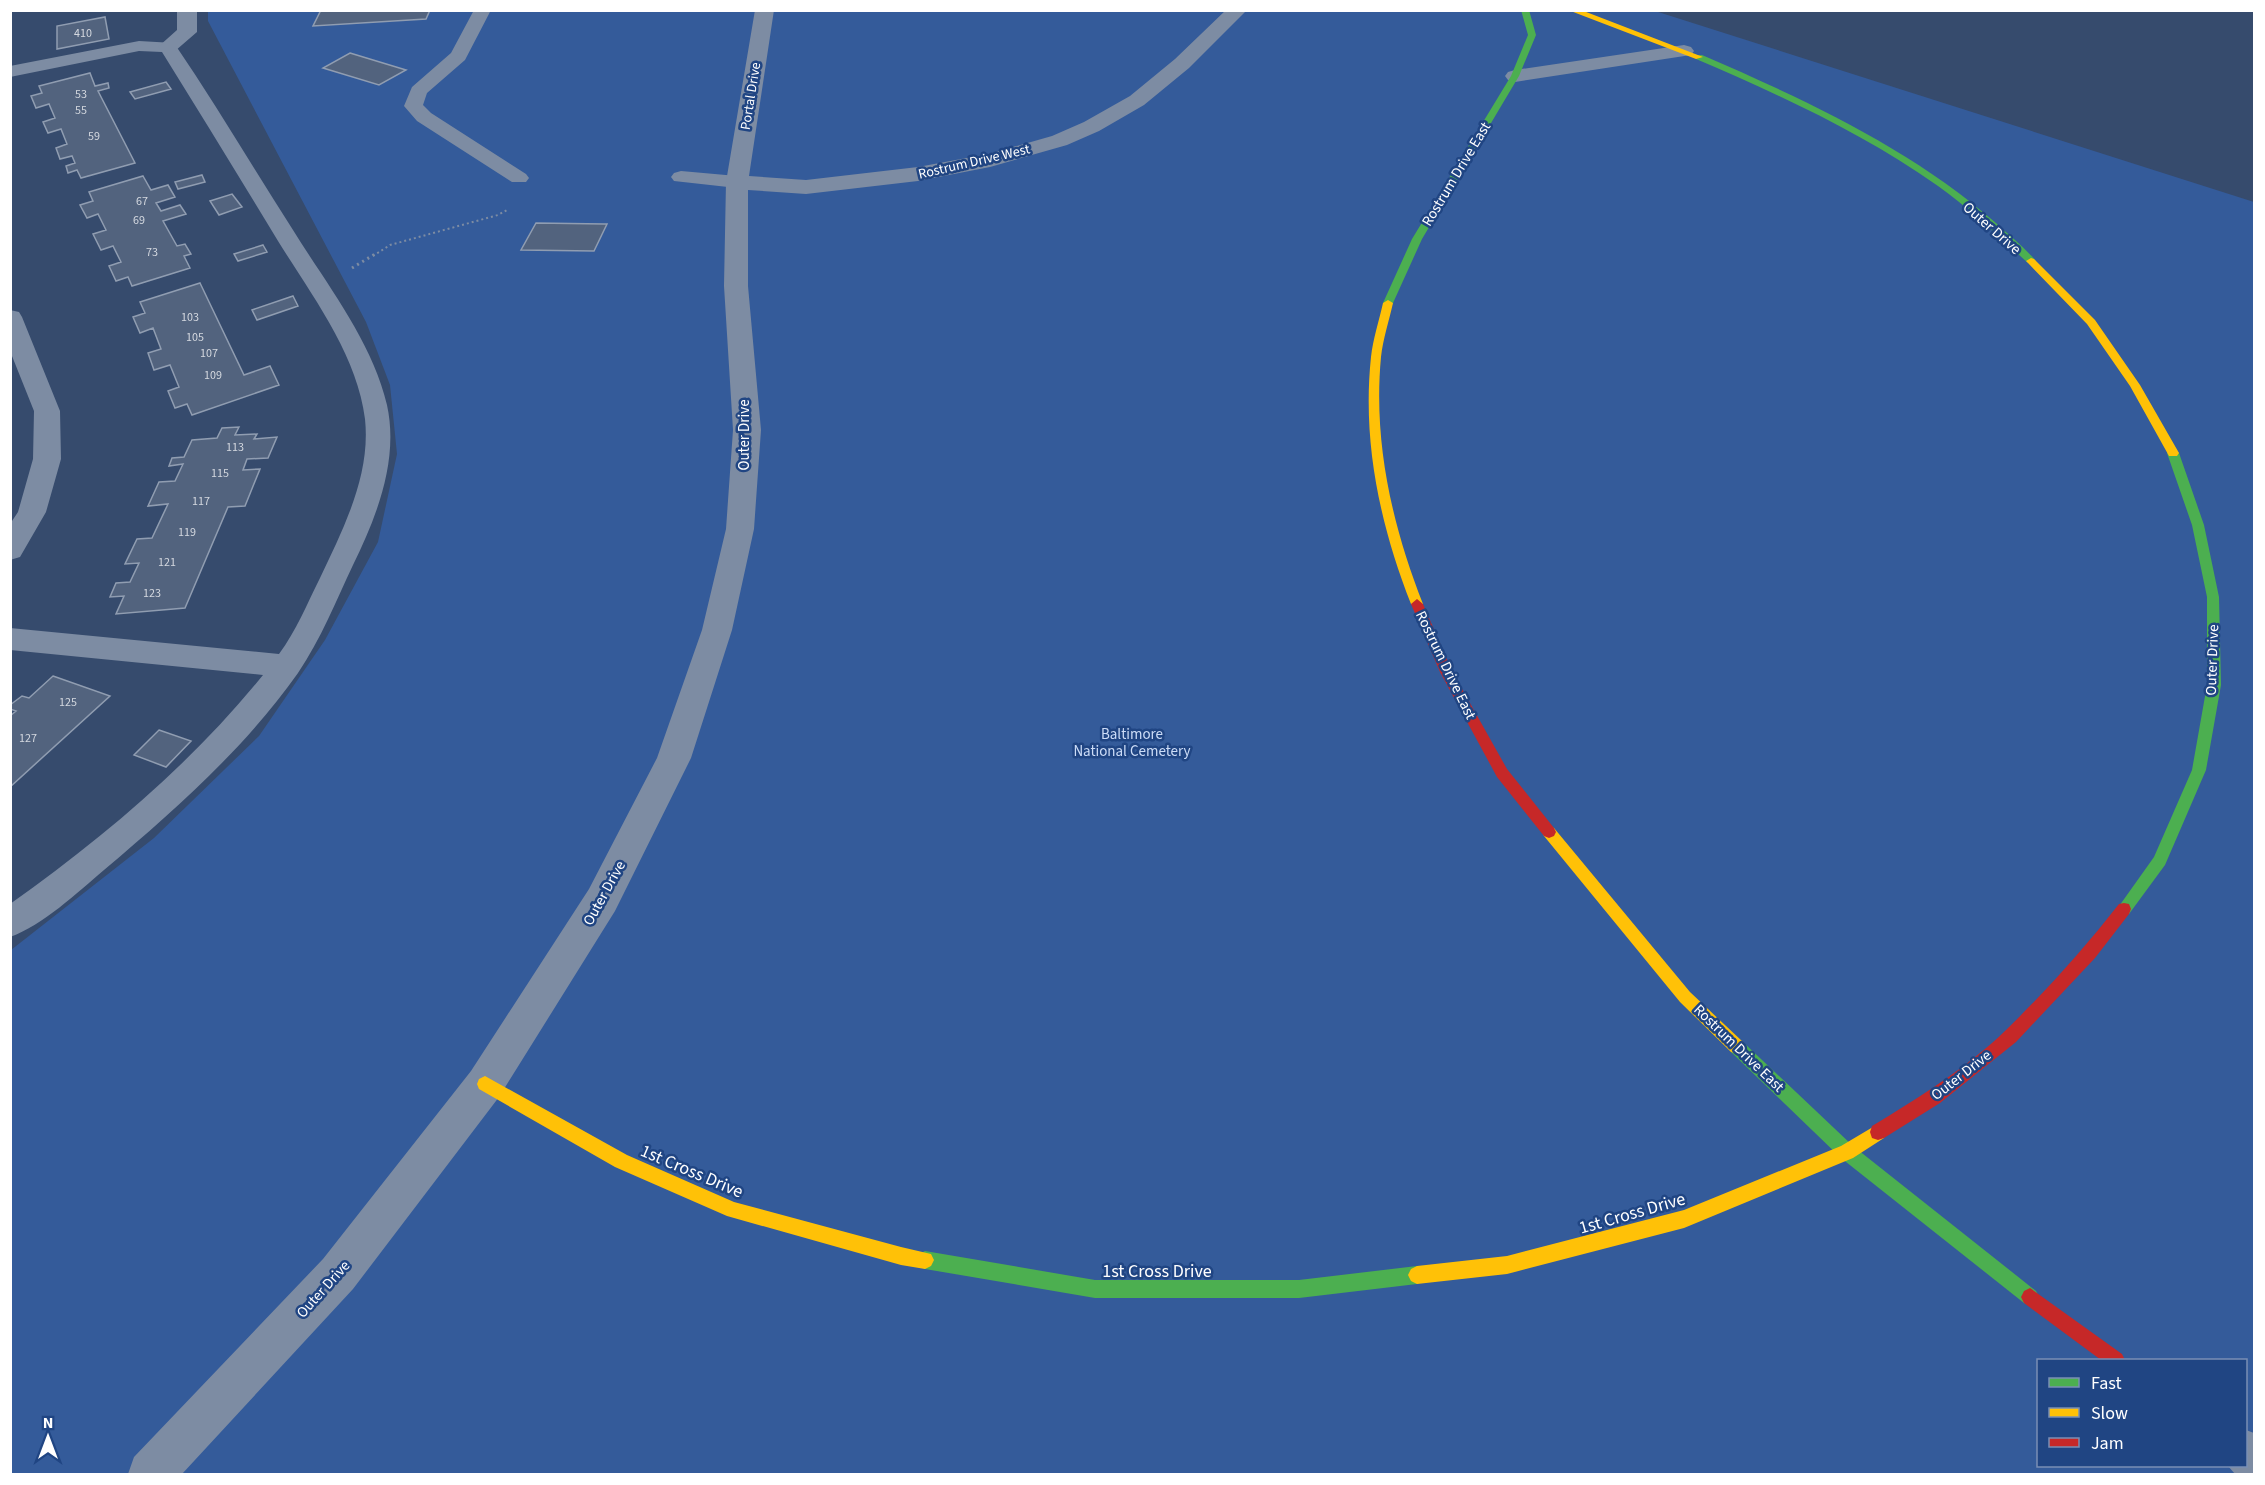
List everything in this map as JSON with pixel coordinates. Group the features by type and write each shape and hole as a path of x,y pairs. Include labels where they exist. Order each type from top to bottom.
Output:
{"street":[{"path":"168,47 187,32 187,10"},
{"name":"Portal Drive","path":"737,182 765,10"},
{"name":"Rostrum Drive West","path":"737,182 793,187 938,172 1013,154 1068,136 1119,112 1161,83 1238,10"},
{"name":"Rostrum Drive East","path":"1525,10 1532,35 1515,76 1417,239 1389,299 1376,357 1375,428 1386,509 1408,583 1446,672 1502,773 1579,871 1685,997 1847,1152"},
{"name":"Outer Drive","path":"1572,10 1684,51 1761,83 1831,117 1903,160 1971,208 2032,262 2091,322 2135,386 2175,457 2198,525 2213,597 2214,685 2199,770 2160,861 2090,953 2010,1037 1934,1097 1847,1152"},
{"path":"1515,76 1684,51"},
{"name":"Outer Drive","path":"151,1474 338,1274 485,1084 602,900 674,758 717,630 740,529 747,430 736,286 737,182"},
{"path":"10,317 47,411 47,459 32,512 10,550"},
{"name":"1st Cross Drive","path":"485,1084 621,1161 733,1210 901,1256 1095,1289 1299,1289 1507,1265 1684,1219 1847,1152"},
{"path":"1847,1152 2057,1318 2115,1359"}],"lane":[{"path":"483,10 459,56 419,91 413,106 424,117 519,178"},
{"path":"10,72 139,46 168,47 319,289 363,367 375,401 378,436 370,486 357,531 286,666 229,735 169,792 56,891 10,923"},
{"path":"681,177 737,182"},
{"path":"10,639 286,666"}],"path":[{"path":"319,289 390,245 498,215 516,205"}],"green space":[{"name":"Baltimore National Cemetery","path":"208,11 1655,11 2254,202 2254,1474 11,1474 11,950 154,838 259,736 325,640 378,542 397,454 390,385 366,322 208,21"}],"building":[{"path":"321,10 430,10 426,19 313,26"},
{"path":"105,17 109,39 57,49 57,26"},
{"path":"350,53 406,70 379,85 323,68"},
{"path":"90,73 95,86 108,83 109,88 98,91 135,163 81,178 77,170 68,173 66,166 75,163 72,156 60,159 56,148 67,144 61,129 48,133 43,122 55,118 49,104 36,108 31,96 42,93 39,86"},
{"path":"166,82 171,89 135,99 130,92"},
{"path":"202,175 205,182 178,189 175,182"},
{"path":"143,176 151,190 168,185 175,197 156,203 161,211 180,205 186,214 163,221 177,246 185,244 191,254 184,256 190,268 132,286 128,277 116,281 109,266 121,262 113,246 101,250 93,234 106,230 98,214 87,218 80,205 93,201 89,192"},
{"path":"232,194 242,207 219,215 210,201"},
{"path":"536,223 607,224 594,251 521,250"},
{"path":"263,245 267,252 238,261 234,254"},
{"path":"200,283 244,375 270,366 279,385 192,415 187,404 175,408 168,391 179,387 170,365 154,370 148,353 161,349 153,328 140,333 133,317 145,313 140,302"},
{"path":"293,296 298,306 257,320 252,310"},
{"path":"239,427 235,435 257,434 254,439 277,437 268,458 247,459 243,470 260,469 245,506 228,507 185,608 116,614 124,596 110,597 116,583 130,582 139,563 125,564 137,539 152,538 168,504 148,506 159,482 175,481 183,464 169,466 172,458 184,457 192,440 217,438 222,428"},
{"path":"53,676 110,696 10,787 10,716 16,711 10,709 10,705 22,696 29,698"},
{"path":"159,730 191,741 166,767 134,755"}],"traffic: fast":[{"path":"1388,303 1417,239 1515,76 1532,35 1525,10"},
{"path":"1699,57 1806,105 1876,142 1942,185 1973,209 2031,261"},
{"path":"2124,909 2160,861 2199,770 2214,685 2213,597 2198,525 2173,453"},
{"path":"1737,1047 1847,1152 2030,1297"},
{"path":"925,1260 1095,1289 1299,1289 1417,1275"}],"traffic: slow":[{"path":"1572,10 1699,57"},
{"path":"2031,261 2091,322 2135,385 2173,453"},
{"path":"1388,303 1376,357 1374,420 1377,452 1381,484 1396,546 1417,604"},
{"path":"1549,832 1685,997 1737,1047"},
{"path":"485,1084 621,1161 733,1210 901,1256 925,1260"},
{"path":"1417,1275 1507,1265 1684,1219 1847,1152 1878,1132"}],"traffic: jam":[{"path":"1417,604 1446,672 1502,773 1549,832"},
{"path":"1878,1132 1934,1097 2010,1037 2090,953 2124,909"},
{"path":"2030,1297 2115,1359"}]}
